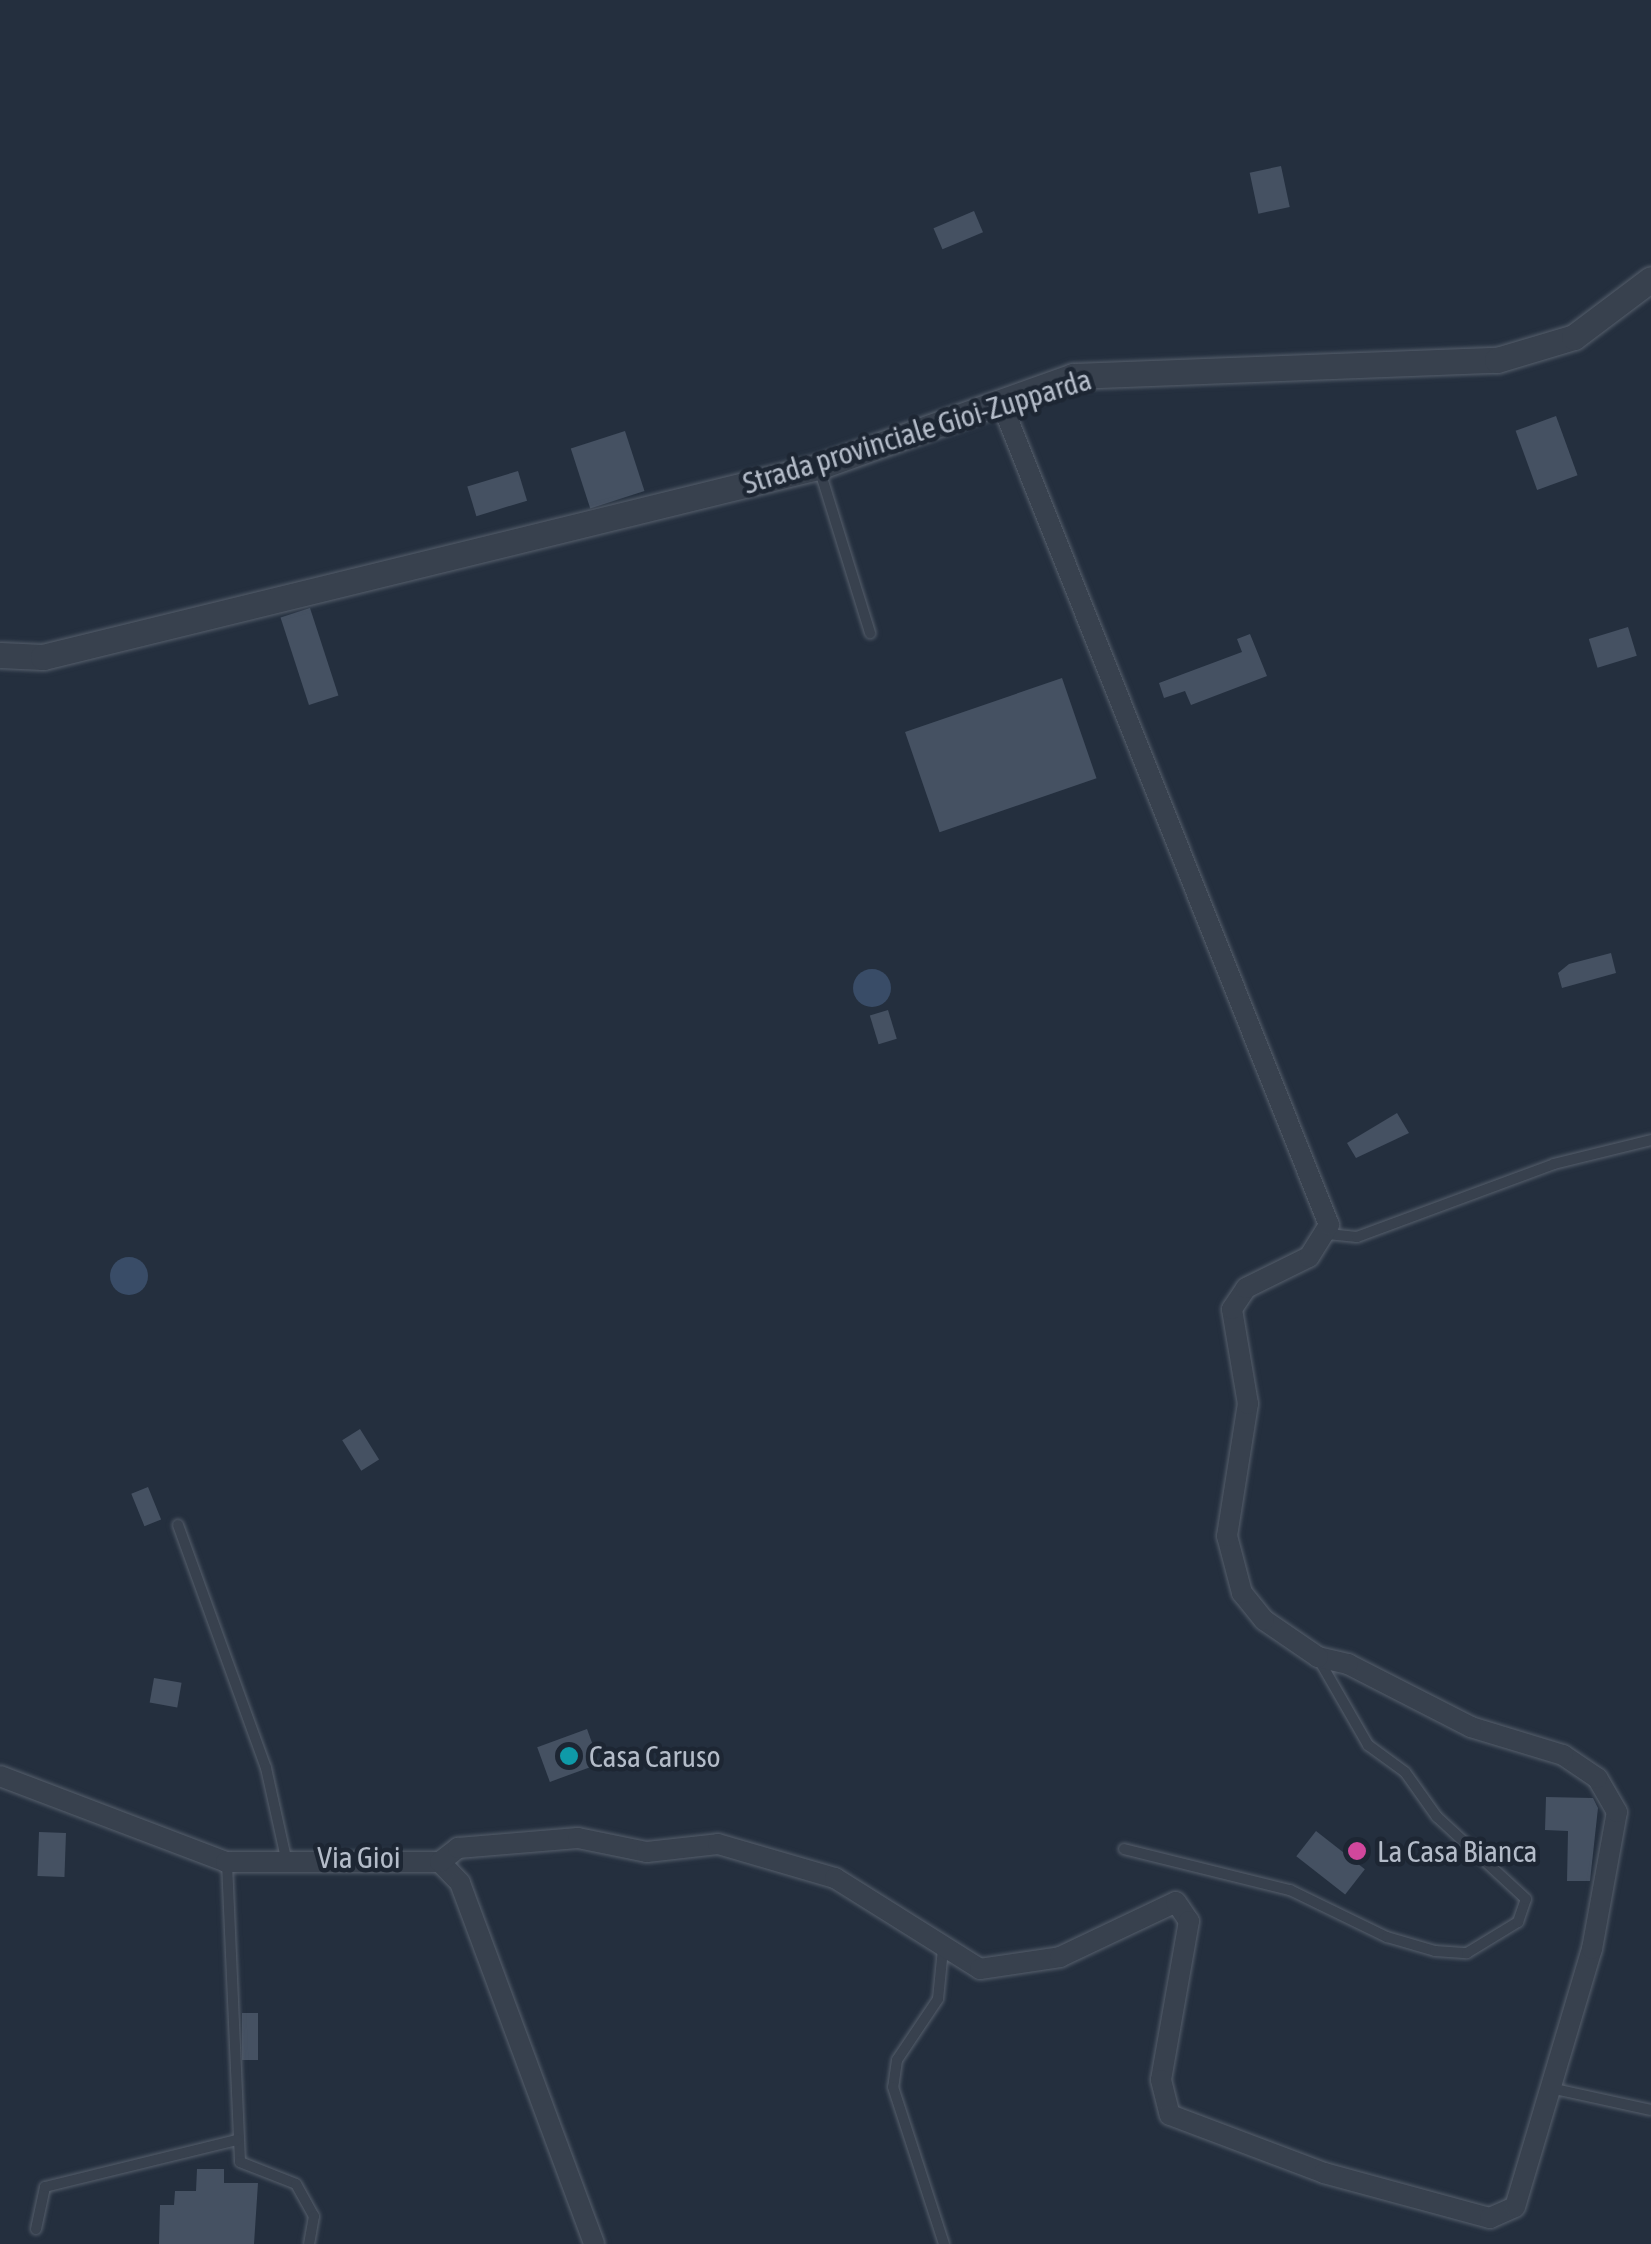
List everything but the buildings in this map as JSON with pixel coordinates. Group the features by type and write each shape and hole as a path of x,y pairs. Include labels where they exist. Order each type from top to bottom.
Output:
{"street":[{"name":"Strada provinciale Gioi-Zupparda","path":"0,655 58,653 818,467 1073,376 1117,371 1497,360 1574,337 1651,279"},
{"path":"440,1862 458,1848 578,1838 647,1852 718,1844 836,1878 900,1913 944,1949 980,1969 1018,1969 1084,1948 1176,1902 1189,1921 1160,2080 1170,2115 1324,2172 1490,2218 1515,2207 1611,1874 1616,1812 1610,1794 1563,1755 1472,1727 1348,1664 1318,1657 1251,1608 1236,1572 1226,1515 1248,1382 1230,1322 1246,1288 1309,1256 1328,1234 1001,402"},
{"name":"Via Gioi","path":"0,1776 226,1862 286,1858 440,1862 460,1883 594,2244"}],"lane":[{"path":"818,467 870,633"},
{"path":"1328,1234 1357,1237 1554,1164 1651,1140"},
{"path":"178,1525 266,1768 286,1858"},
{"path":"1124,1849 1290,1890 1435,1951 1468,1953 1518,1922 1526,1899 1368,1745 1318,1657"},
{"path":"226,1862 240,2162 270,2170 304,2195 314,2216 309,2244"},
{"path":"944,1949 938,1999 897,2060 893,2087 944,2244"},
{"path":"1549,2088 1651,2110"},
{"path":"36,2229 45,2187 237,2140"}],"water":[{"path":"872,969 886,974 891,988 886,1002 872,1007 858,1002 853,988 858,974"},
{"path":"129,1257 142,1263 148,1276 142,1289 129,1295 116,1289 110,1276 116,1263"}],"place":[{"name":"Casa Caruso","path":"569,1756"},
{"name":"La Casa Bianca","path":"1357,1851"}]}
